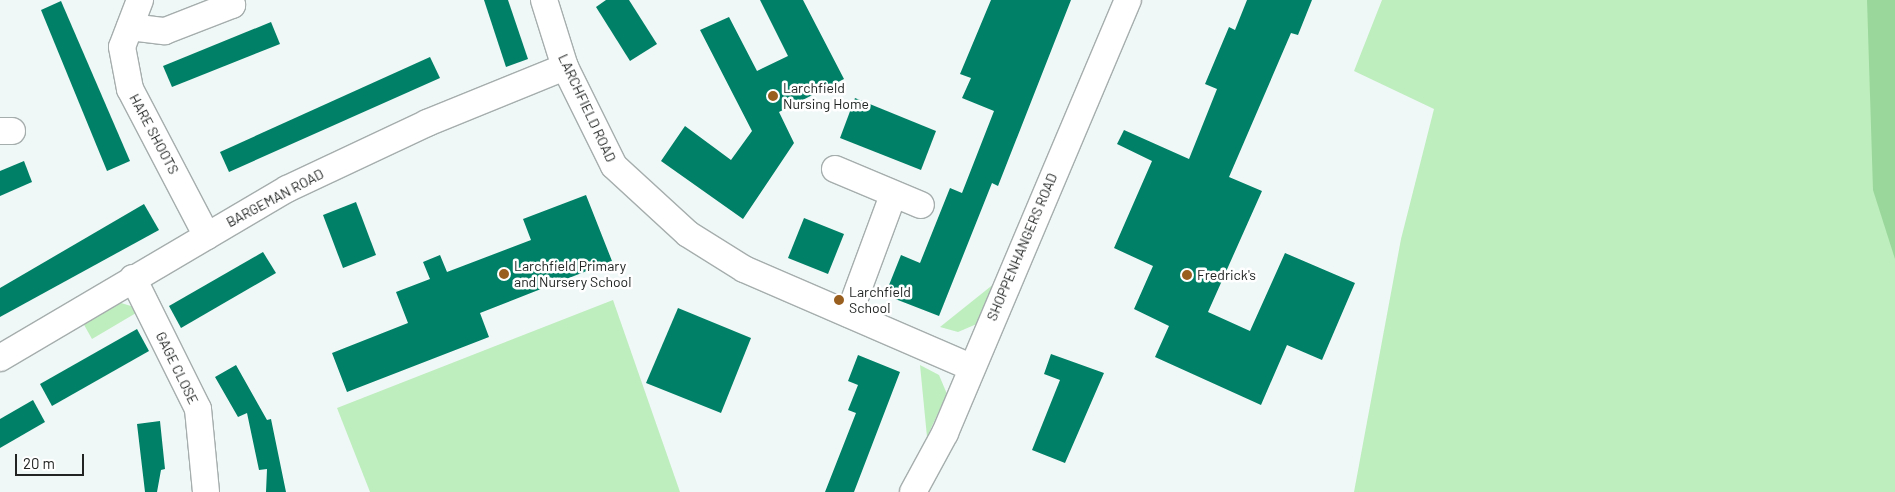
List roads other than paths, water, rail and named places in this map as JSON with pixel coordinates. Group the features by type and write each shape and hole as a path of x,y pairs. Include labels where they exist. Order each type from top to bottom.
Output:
{"street":[{"name":"HARE SHOOTS","path":"140,0 122,47 130,89 207,236"},
{"path":"130,27 165,31 232,5 230,0"},
{"name":"LARCHFIELD ROAD","path":"544,0 565,67 614,166 688,234 744,269 971,367"},
{"name":"SHOPPENHANGERS ROAD","path":"913,492 945,433 971,367 1128,0"},
{"name":"BARGEMAN ROAD","path":"0,358 133,278 304,181 427,124 565,67"},
{"path":"835,169 921,205"},
{"path":"849,314 893,194"},
{"name":"GAGE CLOSE","path":"133,278 198,409 206,492"}],"place":[{"name":"Larchfield Nursing Home","path":"773,96"},
{"name":"Larchfield Primary and Nursery School","path":"504,274"},
{"name":"Fredrick's","path":"1187,275"},
{"name":"Larchfield School","path":"839,300"}]}
